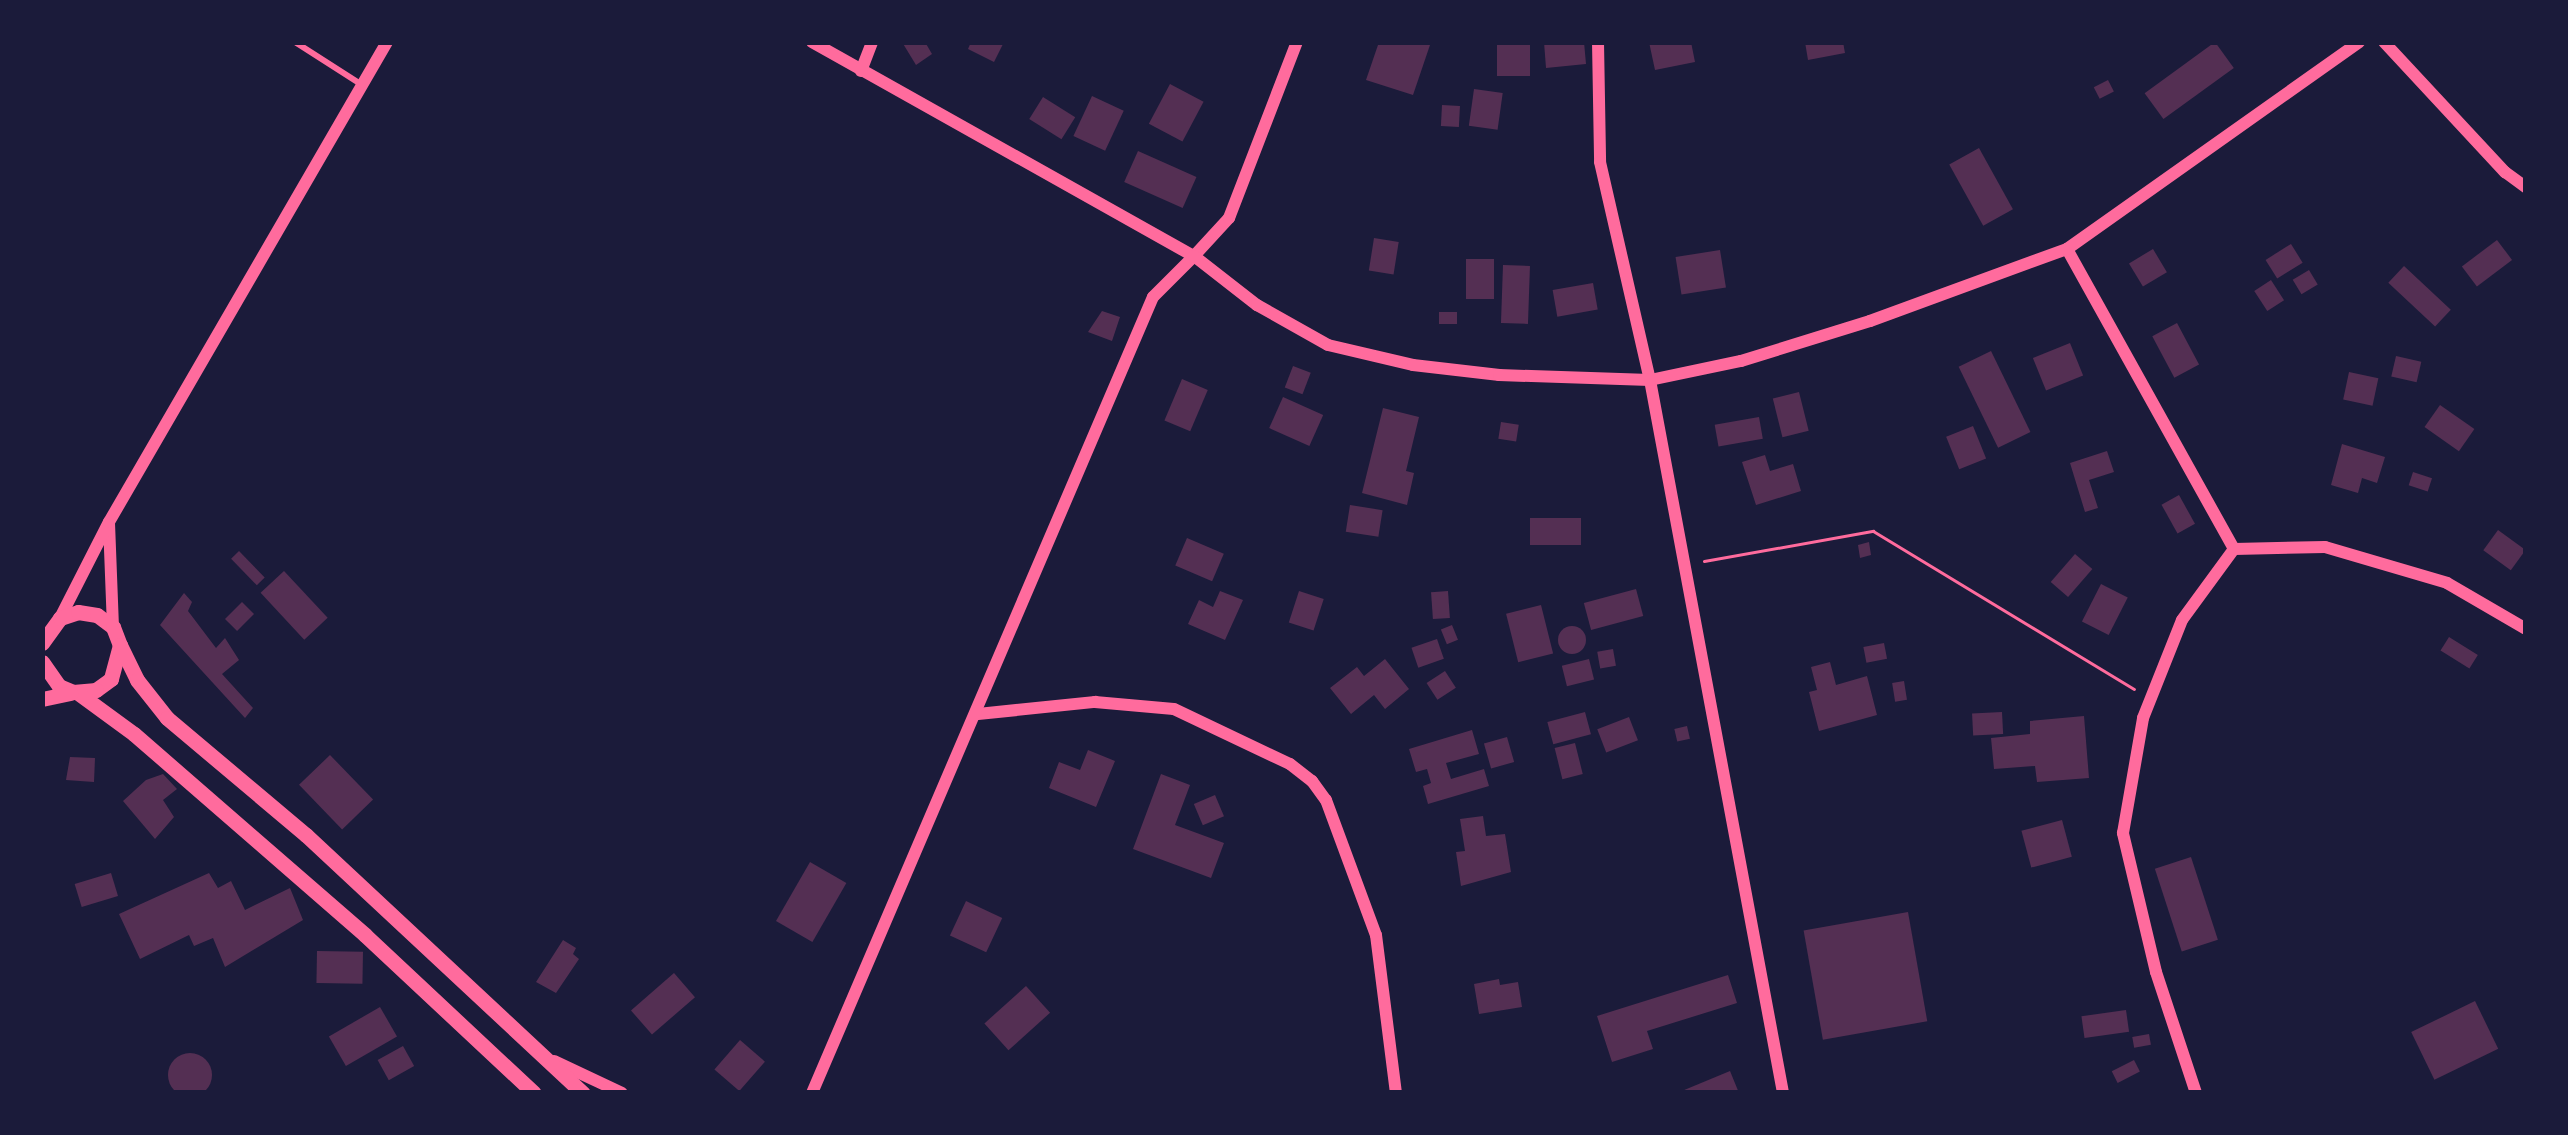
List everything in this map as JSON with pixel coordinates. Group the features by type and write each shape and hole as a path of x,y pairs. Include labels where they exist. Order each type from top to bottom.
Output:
{"street":[{"path":"42,643 387,42"},
{"path":"812,42 1194,256 1257,305 1328,345 1413,365 1499,375 1650,380 1741,361 1870,321 2067,249 2359,42"},
{"path":"861,71 872,42"},
{"path":"812,1093 1153,297 1228,218 1297,42"},
{"path":"1598,42 1600,162 1650,380 1783,1093"},
{"path":"2384,42 2505,172 2526,187"},
{"path":"2067,249 2234,549"},
{"path":"109,521 113,628 136,680 167,718 449,967 583,1093"},
{"path":"2234,549 2324,547 2447,583 2526,629"},
{"path":"2196,1093 2156,972 2123,832 2151,699 2182,620 2234,549"},
{"path":"60,618 78,612 97,615 113,628"},
{"path":"42,699 95,690 111,680 120,645"},
{"path":"42,662 58,686 75,692 134,734 427,991 534,1093"},
{"path":"978,714 1095,702 1174,709 1290,764 1312,782 1326,800 1376,935 1396,1093"},
{"path":"427,991 449,967"},
{"path":"542,1055 622,1093"}],"lane":[{"path":"295,42 362,85"}],"path":[{"path":"1684,564 1873,531 2151,699"}],"building":[{"path":"902,42 925,42 932,54 916,65"},
{"path":"971,42 1004,42 994,62 968,49"},
{"path":"1379,42 1431,42 1413,95 1366,80"},
{"path":"1497,42 1530,42 1530,76 1497,76"},
{"path":"1544,42 1584,42 1586,64 1546,68"},
{"path":"1649,42 1691,42 1695,62 1655,70"},
{"path":"1805,42 1843,42 1845,53 1808,60"},
{"path":"2215,42 2234,68 2163,119 2145,93"},
{"path":"2108,80 2114,92 2100,99 2094,87"},
{"path":"1170,84 1204,102 1182,142 1149,124"},
{"path":"1474,89 1503,93 1498,130 1469,126"},
{"path":"1092,96 1124,111 1105,151 1073,136"},
{"path":"1043,97 1075,117 1061,139 1029,119"},
{"path":"1442,105 1460,106 1459,127 1441,126"},
{"path":"1979,148 2013,209 1983,226 1949,164"},
{"path":"1138,151 1196,177 1183,208 1124,182"},
{"path":"1374,238 1399,242 1394,275 1369,271"},
{"path":"2497,240 2512,260 2477,286 2462,266"},
{"path":"2291,244 2303,263 2277,279 2266,260"},
{"path":"2153,249 2167,272 2143,287 2129,263"},
{"path":"1720,250 1726,288 1681,295 1676,257"},
{"path":"1466,259 1494,259 1494,299 1466,299"},
{"path":"1503,265 1530,266 1528,324 1501,323"},
{"path":"2404,266 2451,310 2435,326 2388,283"},
{"path":"2309,270 2318,285 2301,294 2293,280"},
{"path":"2271,280 2284,300 2267,311 2254,291"},
{"path":"1593,283 1598,310 1557,317 1553,290"},
{"path":"1102,311 1120,317 1112,341 1088,332"},
{"path":"1439,312 1457,312 1457,324 1439,324"},
{"path":"2177,323 2199,364 2174,378 2152,336"},
{"path":"2070,343 2083,375 2046,390 2033,358"},
{"path":"1991,351 2030,432 1998,448 1959,367"},
{"path":"2396,356 2421,362 2417,382 2391,376"},
{"path":"1293,366 1311,373 1302,394 1285,387"},
{"path":"2349,372 2378,378 2373,406 2343,399"},
{"path":"1182,379 1208,390 1190,431 1164,420"},
{"path":"1799,392 1809,431 1782,437 1773,399"},
{"path":"1283,397 1323,415 1309,446 1269,428"},
{"path":"2440,405 2474,429 2459,451 2425,427"},
{"path":"1383,408 1419,417 1406,471 1414,473 1407,505 1362,493"},
{"path":"1759,417 1763,439 1719,446 1715,425"},
{"path":"1501,422 1519,425 1516,442 1498,439"},
{"path":"1973,426 1986,458 1959,469 1946,437"},
{"path":"2342,444 2385,457 2377,483 2362,478 2358,493 2331,485"},
{"path":"2107,451 2114,472 2089,480 2098,508 2085,512 2070,463"},
{"path":"1765,455 1770,471 1793,464 1801,491 1756,505 1742,462"},
{"path":"2413,472 2432,478 2428,491 2409,485"},
{"path":"2179,495 2195,524 2178,534 2162,505"},
{"path":"1350,505 1383,510 1378,537 1346,532"},
{"path":"1530,518 1581,518 1581,545 1530,545"},
{"path":"2498,530 2526,550 2511,570 2483,550"},
{"path":"1187,538 1224,554 1212,581 1175,566"},
{"path":"1869,542 1871,555 1860,558 1858,545"},
{"path":"239,551 265,578 257,585 231,559"},
{"path":"2075,554 2092,569 2068,597 2051,582"},
{"path":"284,571 328,618 304,640 261,593"},
{"path":"2101,584 2128,598 2109,635 2082,621"},
{"path":"1636,589 1643,616 1591,630 1584,603"},
{"path":"1220,591 1243,600 1225,640 1188,624 1199,600 1213,607"},
{"path":"1299,591 1324,599 1314,630 1289,622"},
{"path":"1448,591 1450,618 1433,619 1431,592"},
{"path":"184,593 192,602 188,611 216,648 225,638 239,660 222,674 253,708 245,718 160,625"},
{"path":"242,602 254,614 237,631 225,619"},
{"path":"1541,605 1553,654 1518,662 1506,614"},
{"path":"1452,625 1458,640 1447,644 1441,629"},
{"path":"1572,626 1582,630 1586,640 1582,650 1572,654 1562,650 1558,640 1562,630"},
{"path":"2449,637 2478,655 2469,669 2441,651"},
{"path":"1437,639 1444,659 1418,668 1411,648"},
{"path":"1884,643 1887,659 1866,663 1863,647"},
{"path":"1613,649 1616,666 1600,669 1597,652"},
{"path":"1385,659 1409,689 1385,709 1374,695 1351,714 1330,688 1357,667 1364,676"},
{"path":"1589,659 1594,679 1567,686 1562,666"},
{"path":"1830,662 1836,685 1867,676 1877,715 1819,731 1809,692 1817,690 1811,667"},
{"path":"1445,671 1456,688 1437,700 1427,683"},
{"path":"1904,681 1907,700 1895,702 1892,683"},
{"path":"1585,712 1591,734 1553,744 1547,722"},
{"path":"2002,712 2003,734 1973,736 1972,714"},
{"path":"2084,716 2089,778 2037,782 2035,766 1994,769 1991,738 2030,734 2030,721"},
{"path":"1629,717 1638,740 1606,753 1597,729"},
{"path":"1687,726 1690,739 1677,742 1674,729"},
{"path":"1472,730 1479,754 1446,763 1451,779 1484,769 1489,786 1428,804 1423,786 1431,783 1427,769 1416,772 1409,749"},
{"path":"1507,737 1514,762 1491,769 1484,744"},
{"path":"1575,743 1583,774 1562,779 1555,748"},
{"path":"1088,750 1115,761 1096,807 1049,788 1059,762 1080,770"},
{"path":"330,755 373,800 342,829 299,785"},
{"path":"70,757 95,758 94,782 66,780"},
{"path":"163,774 177,789 163,800 174,817 155,839 123,801 146,780"},
{"path":"1161,774 1190,785 1175,825 1224,843 1211,878 1133,849"},
{"path":"1215,795 1224,816 1203,825 1194,804"},
{"path":"1483,816 1486,836 1505,834 1511,872 1461,886 1456,852 1465,851 1460,819"},
{"path":"2062,820 2072,857 2031,868 2021,831"},
{"path":"2191,857 2218,940 2182,951 2155,869"},
{"path":"810,862 846,883 812,942 776,921"},
{"path":"111,873 118,896 82,907 75,884"},
{"path":"209,873 218,888 231,881 245,910 290,888 303,920 225,967 213,938 194,946 189,935 140,959 119,914"},
{"path":"966,901 1002,918 986,952 950,935"},
{"path":"1908,912 1927,1021 1823,1040 1804,930"},
{"path":"563,940 576,948 573,954 579,959 556,993 536,982"},
{"path":"317,951 363,952 362,984 316,983"},
{"path":"674,973 695,997 652,1035 631,1010"},
{"path":"1728,975 1737,1003 1647,1031 1653,1049 1612,1062 1597,1016"},
{"path":"1499,979 1500,985 1518,982 1522,1007 1479,1014 1474,984"},
{"path":"1026,986 1050,1013 1008,1050 984,1023"},
{"path":"2475,1001 2498,1049 2434,1080 2411,1032"},
{"path":"380,1007 397,1036 346,1066 329,1036"},
{"path":"2126,1010 2129,1032 2084,1038 2081,1016"},
{"path":"2149,1034 2151,1045 2134,1048 2132,1037"},
{"path":"740,1040 765,1062 739,1091 714,1069"},
{"path":"403,1046 414,1066 389,1080 378,1060"},
{"path":"190,1053 205,1060 212,1075 205,1090 190,1097 175,1090 168,1075 175,1060"},
{"path":"2134,1060 2140,1072 2118,1083 2112,1071"},
{"path":"1730,1071 1739,1093 1677,1093"}]}
